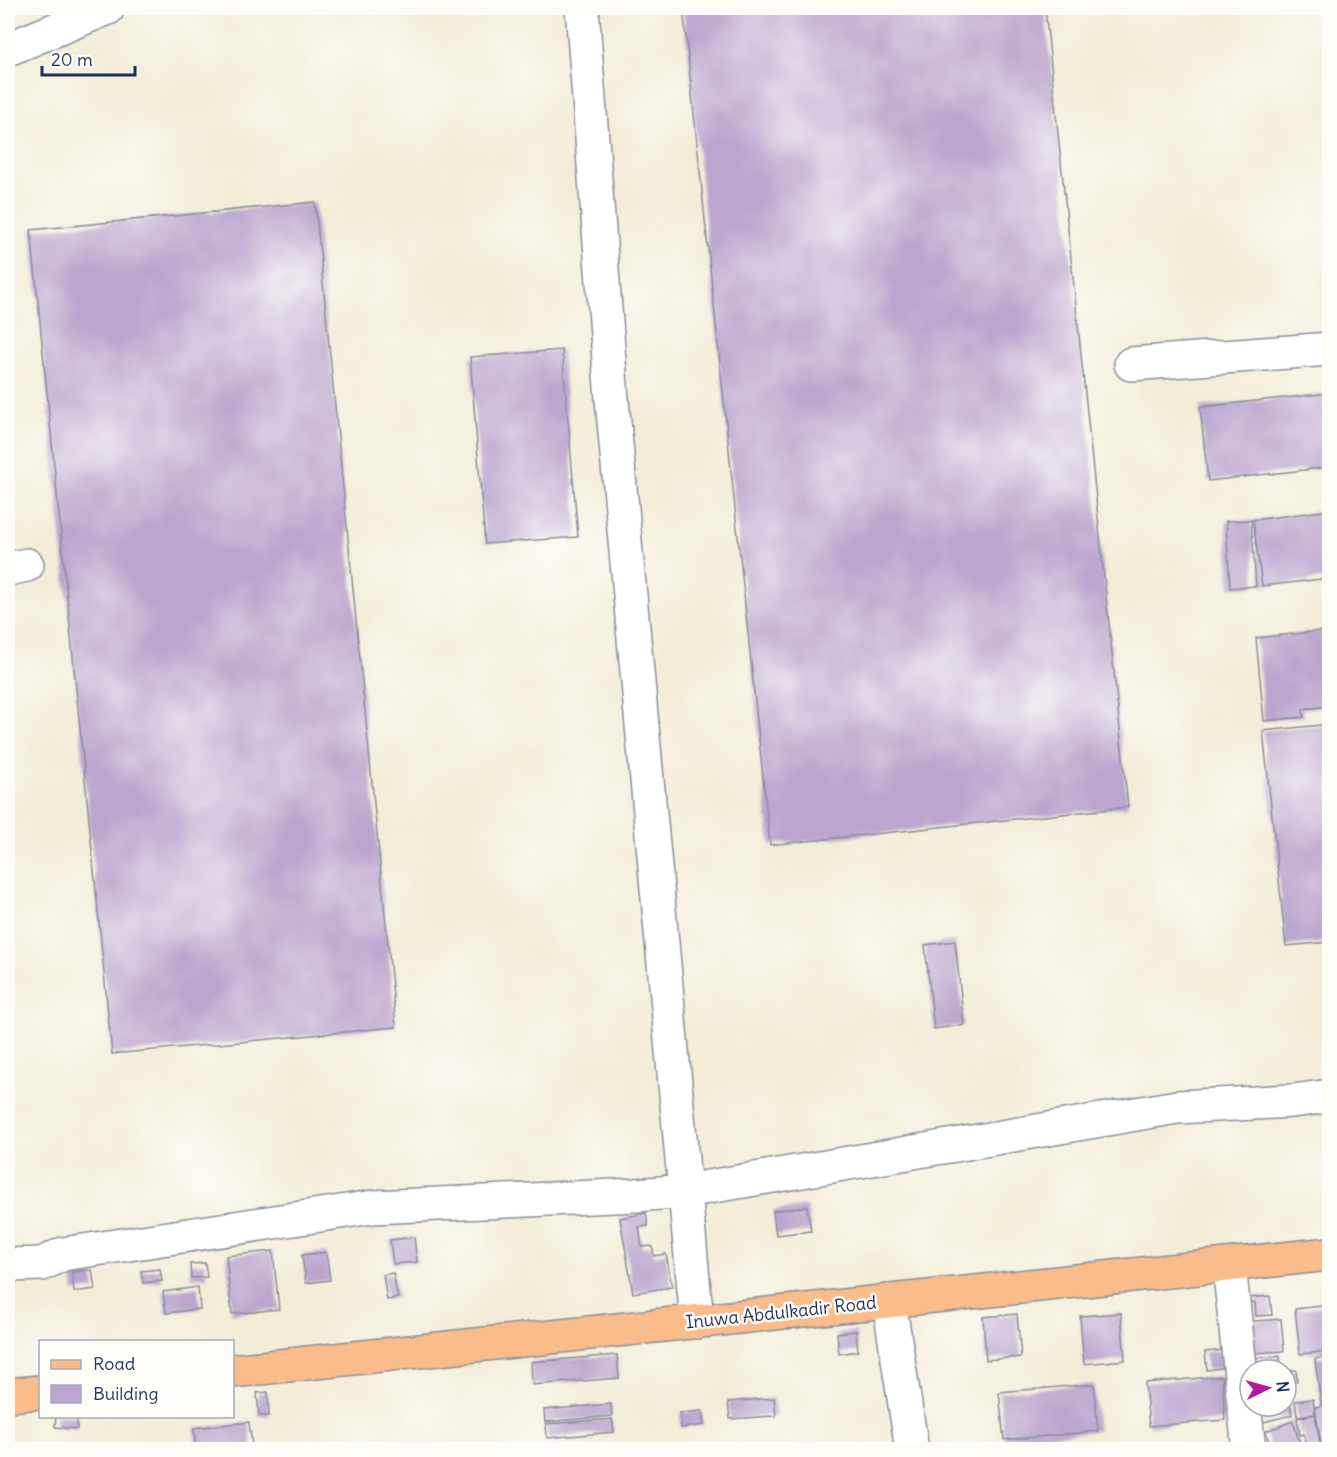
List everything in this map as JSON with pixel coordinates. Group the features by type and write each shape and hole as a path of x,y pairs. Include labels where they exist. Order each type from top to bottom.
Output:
{"main road":[{"name":"Inuwa Abdulkadir Road","path":"234,1371 1329,1254"},
{"path":"8,1395 39,1392"}],"street":[{"path":"8,49 108,8"},
{"path":"582,8 612,400 697,1322"},
{"path":"1131,364 1329,349"},
{"path":"8,1265 42,1264 63,1254 373,1207 685,1191 1177,1107 1293,1101 1329,1096"},
{"path":"1229,1265 1249,1449"},
{"path":"889,1301 912,1449"}],"building":[{"path":"683,8 1045,8 1128,807 770,845"},
{"path":"315,202 396,1027 112,1054 31,230"},
{"path":"562,350 578,537 485,544 470,357"},
{"path":"1330,393 1330,467 1208,481 1200,407"},
{"path":"1330,510 1330,578 1262,586 1253,520"},
{"path":"1251,520 1256,586 1230,588 1226,521"},
{"path":"1321,631 1329,706 1303,709 1304,717 1264,721 1256,638"},
{"path":"1330,724 1330,942 1286,946 1263,731"},
{"path":"955,941 964,1025 934,1029 925,945"},
{"path":"807,1206 811,1231 776,1235 773,1211"},
{"path":"646,1213 648,1226 639,1227 642,1247 652,1246 654,1256 666,1254 672,1287 633,1293 620,1218"},
{"path":"414,1237 417,1262 393,1264 390,1240"},
{"path":"273,1251 279,1309 232,1314 226,1256"},
{"path":"326,1252 330,1280 306,1283 302,1255"},
{"path":"205,1263 207,1277 191,1278 190,1264"},
{"path":"160,1269 162,1281 143,1283 141,1271"},
{"path":"92,1270 95,1289 74,1292 72,1272"},
{"path":"393,1273 398,1298 387,1300 383,1275"},
{"path":"198,1287 200,1309 166,1313 163,1292"},
{"path":"1270,1296 1272,1315 1256,1316 1255,1302 1247,1303 1247,1298"},
{"path":"1330,1305 1330,1351 1300,1354 1295,1309"},
{"path":"1121,1313 1125,1360 1084,1364 1080,1316"},
{"path":"1017,1314 1021,1357 986,1360 983,1317"},
{"path":"1281,1319 1284,1351 1243,1354 1241,1322"},
{"path":"856,1331 858,1351 839,1354 837,1333"},
{"path":"1225,1350 1228,1367 1207,1370 1205,1352"},
{"path":"617,1355 619,1378 532,1385 531,1362"},
{"path":"1280,1356 1280,1358 1253,1358"},
{"path":"1328,1356 1330,1402 1321,1404 1315,1359"},
{"path":"1222,1376 1225,1420 1149,1426 1145,1383"},
{"path":"1094,1384 1098,1431 1004,1440 999,1392"},
{"path":"268,1392 269,1416 259,1416 257,1393"},
{"path":"774,1398 776,1416 730,1419 728,1402"},
{"path":"1313,1399 1315,1414 1298,1416 1298,1401"},
{"path":"611,1404 612,1416 545,1422 544,1410"},
{"path":"1330,1404 1330,1450 1322,1450 1315,1407"},
{"path":"702,1411 704,1425 681,1428 680,1413"},
{"path":"1315,1414 1321,1450 1306,1450 1304,1434 1300,1435 1298,1418"},
{"path":"56,1418 77,1418 77,1429 55,1427"},
{"path":"1262,1418 1280,1418 1263,1422"},
{"path":"612,1419 614,1432 547,1438 546,1424"},
{"path":"1293,1421 1302,1450 1271,1450 1266,1431"},
{"path":"249,1422 252,1446 196,1450 194,1428"}]}
